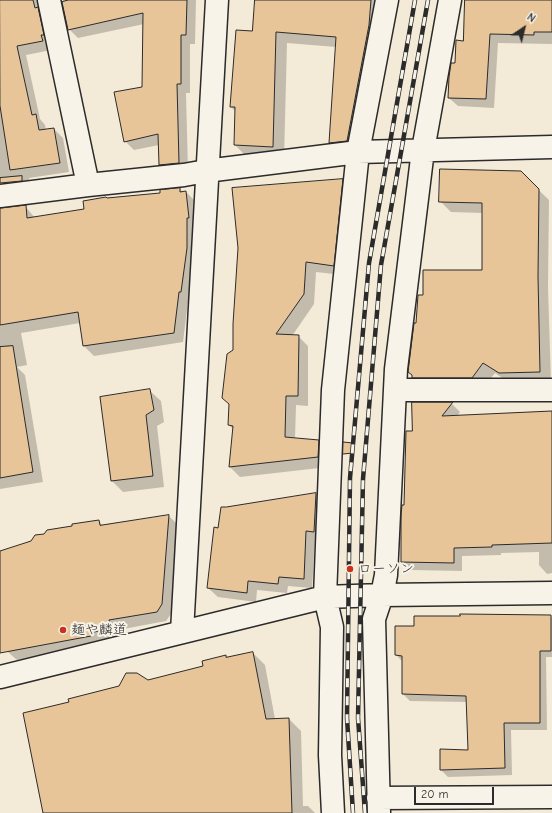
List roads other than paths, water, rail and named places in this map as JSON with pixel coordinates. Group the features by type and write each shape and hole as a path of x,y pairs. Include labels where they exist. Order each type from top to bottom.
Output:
{"street":[{"path":"49,0 88,186"},
{"path":"182,632 206,170 209,152 217,0"},
{"path":"334,813 330,755 332,627 325,597 333,390 358,152 388,0"},
{"path":"450,0 423,150 397,361 386,575 382,595 374,619 379,805 552,797"},
{"path":"0,196 184,175 206,170 358,152 552,147"},
{"path":"395,390 552,390"},
{"path":"0,677 325,597 552,593"}],"railway":[{"path":"353,813 347,718 350,478 369,263 415,0"},
{"path":"365,813 358,718 363,479 381,265 428,0"}],"place":[{"name":"ローソン","path":"350,569"},
{"name":"麺や麟道","path":"63,630"}]}
